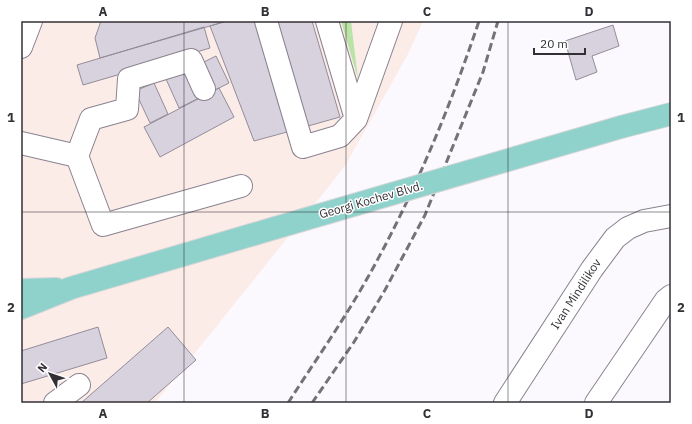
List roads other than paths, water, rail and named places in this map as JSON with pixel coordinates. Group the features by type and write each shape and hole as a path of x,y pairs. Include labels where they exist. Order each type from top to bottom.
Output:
{"main road":[{"name":"Georgi Kochev Blvd.","path":"21,308 71,288 621,127 671,114"},
{"name":"Georgi Kochev Blvd.","path":"21,290 71,288"}],"street":[{"path":"21,47 31,21"},
{"path":"266,21 303,147 340,136 356,119 391,21"},
{"path":"326,21 356,119"},
{"path":"204,89 190,60 129,79 127,109 91,119 77,156 103,225 241,186"},
{"path":"21,143 77,156"},
{"name":"Ivan Mindilikov","path":"505,403 592,269 615,238 628,228 644,221 659,217 671,216"},
{"path":"596,403 666,300 671,296"},
{"path":"55,403 79,385"}],"railway":[{"path":"288,403 359,293 384,247 430,152 468,54 479,21"},
{"path":"312,403 354,342 385,290 425,215 483,72 498,21"}]}
